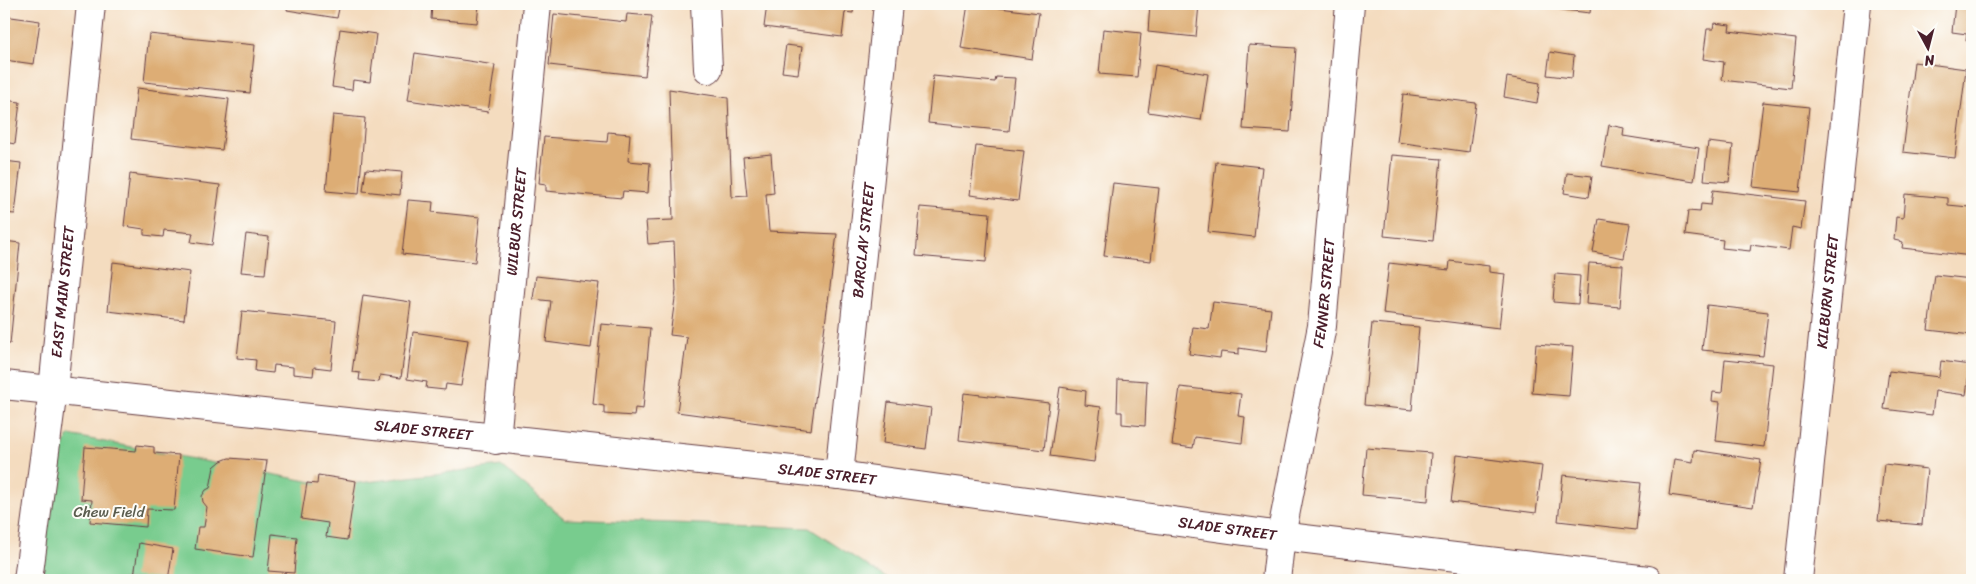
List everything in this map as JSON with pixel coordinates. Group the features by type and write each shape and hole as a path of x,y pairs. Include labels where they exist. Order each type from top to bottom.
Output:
{"street":[{"name":"EAST MAIN STREET","path":"28,580 52,390 91,4"},
{"name":"WILBUR STREET","path":"496,440 537,4"},
{"path":"705,4 708,69"},
{"name":"BARCLAY STREET","path":"839,475 888,4"},
{"name":"FENNER STREET","path":"1276,580 1281,536 1322,326 1350,4"},
{"name":"KILBURN STREET","path":"1798,580 1857,4"},
{"name":"SLADE STREET","path":"4,385 496,440 839,475 1281,536 1648,580"}],"green space":[{"name":"Chew Field","path":"69,435 333,486 501,466 565,519 809,528 886,578 903,580 26,580 36,507"}],"building":[{"path":"288,4 340,4 337,18 287,10"},
{"path":"432,4 479,4 477,23 431,19"},
{"path":"767,4 854,4 853,13 845,12 842,37 764,27"},
{"path":"968,4 1039,13 1032,59 961,48"},
{"path":"1150,4 1199,4 1196,37 1148,32"},
{"path":"1539,4 1591,4 1590,13 1539,7"},
{"path":"1955,4 1972,4 1972,42 1966,41 1967,34 1952,32"},
{"path":"554,14 626,22 627,14 652,16 645,76 549,65"},
{"path":"4,16 40,21 34,64 4,60"},
{"path":"1714,23 1730,25 1729,31 1796,39 1791,88 1722,80 1724,62 1703,59 1707,29 1713,29"},
{"path":"340,29 376,34 370,82 353,80 352,90 332,87"},
{"path":"1103,29 1141,33 1137,77 1099,74"},
{"path":"149,34 255,45 250,93 144,82"},
{"path":"786,45 802,47 798,74 782,72"},
{"path":"1249,45 1296,48 1290,132 1243,129"},
{"path":"1550,52 1574,56 1572,78 1547,75"},
{"path":"415,53 495,65 488,112 408,100"},
{"path":"1914,62 1966,69 1955,158 1903,152"},
{"path":"1155,65 1208,74 1201,120 1148,112"},
{"path":"933,76 995,82 996,77 1015,78 1009,131 928,123"},
{"path":"1507,77 1540,83 1537,103 1504,97"},
{"path":"137,88 229,99 222,150 131,139"},
{"path":"669,89 728,98 732,197 747,196 743,157 771,154 774,193 766,194 769,231 837,234 811,430 677,412 687,337 670,335 676,291 674,242 648,244 646,221 673,220"},
{"path":"1403,94 1476,103 1469,152 1397,142"},
{"path":"4,100 20,102 15,144 4,142"},
{"path":"1763,102 1809,107 1800,192 1753,187"},
{"path":"333,115 365,118 359,194 326,191"},
{"path":"1609,125 1624,128 1623,136 1699,148 1694,181 1602,166"},
{"path":"608,132 630,134 628,161 650,163 648,193 623,191 622,198 546,191 546,184 539,183 544,137 607,142"},
{"path":"1708,142 1733,145 1729,182 1704,180"},
{"path":"976,146 1024,151 1018,201 970,195"},
{"path":"1392,155 1441,159 1433,241 1384,236"},
{"path":"4,161 21,163 15,214 4,213"},
{"path":"1216,162 1262,167 1254,237 1208,232"},
{"path":"366,169 402,172 400,195 363,191"},
{"path":"1567,173 1592,176 1589,197 1564,193"},
{"path":"130,174 220,185 212,245 191,242 193,233 164,230 163,237 144,235 144,229 124,226"},
{"path":"1113,183 1159,188 1151,261 1104,256"},
{"path":"1713,190 1805,201 1801,229 1792,227 1789,250 1751,245 1750,251 1722,248 1723,240 1685,235 1688,211 1700,212 1701,204 1711,205"},
{"path":"1905,194 1948,198 1948,205 1969,207 1970,196 1972,196 1972,256 1902,248 1903,242 1894,240 1896,217 1903,218"},
{"path":"408,200 433,202 432,212 480,217 475,262 402,254"},
{"path":"920,207 990,213 986,262 916,256"},
{"path":"1599,219 1630,224 1624,258 1593,252"},
{"path":"246,234 269,237 265,274 241,272"},
{"path":"4,241 20,243 10,344 4,344"},
{"path":"1450,261 1489,266 1489,272 1505,274 1499,328 1383,314 1389,263 1449,270"},
{"path":"113,262 190,272 184,320 108,311"},
{"path":"1589,263 1623,265 1620,307 1586,304"},
{"path":"1555,274 1580,276 1578,304 1553,302"},
{"path":"1935,275 1972,279 1972,335 1928,330"},
{"path":"536,276 599,283 591,348 546,342 551,301 533,299"},
{"path":"363,295 411,302 401,378 380,375 379,382 359,380 360,373 352,372"},
{"path":"1213,302 1271,309 1266,352 1239,348 1239,354 1221,352 1220,358 1189,354 1193,327 1209,329"},
{"path":"1707,305 1768,312 1763,356 1702,350"},
{"path":"242,311 336,321 331,369 314,367 313,376 293,374 293,367 274,365 273,373 255,371 256,360 237,358"},
{"path":"1372,323 1419,327 1412,410 1364,405"},
{"path":"601,324 650,328 643,409 635,408 634,416 604,414 604,406 593,404"},
{"path":"413,332 468,340 461,386 446,384 445,390 426,388 427,382 407,379"},
{"path":"1536,344 1573,347 1569,396 1532,393"},
{"path":"1725,359 1773,364 1764,447 1716,441 1720,402 1712,401 1713,392 1722,393"},
{"path":"1941,361 1970,365 1966,395 1935,391 1932,415 1884,409 1889,371 1939,377"},
{"path":"1118,379 1147,381 1145,426 1122,424 1122,412 1117,412"},
{"path":"1060,387 1086,391 1085,405 1101,407 1094,462 1050,456"},
{"path":"1180,387 1241,394 1238,416 1245,417 1242,443 1195,437 1193,448 1172,445"},
{"path":"964,393 1049,403 1044,450 959,440"},
{"path":"888,402 931,408 926,449 883,443"},
{"path":"137,445 154,447 154,453 179,455 174,510 147,509 146,527 90,522 92,500 81,499 85,447 136,451"},
{"path":"1366,448 1431,453 1428,501 1362,495"},
{"path":"1694,450 1761,460 1753,507 1669,495 1674,459 1693,462"},
{"path":"1457,455 1542,466 1536,513 1451,502"},
{"path":"229,458 267,461 253,557 195,549 198,527 204,527 207,507 203,502 202,496 210,488 214,467 221,461"},
{"path":"1884,464 1927,469 1922,525 1878,521"},
{"path":"318,475 356,481 347,540 326,537 328,523 301,519 307,483 317,484"},
{"path":"1563,475 1641,483 1636,530 1558,521"},
{"path":"272,534 297,537 294,573 268,571"},
{"path":"139,543 173,549 168,580 134,576"}]}
